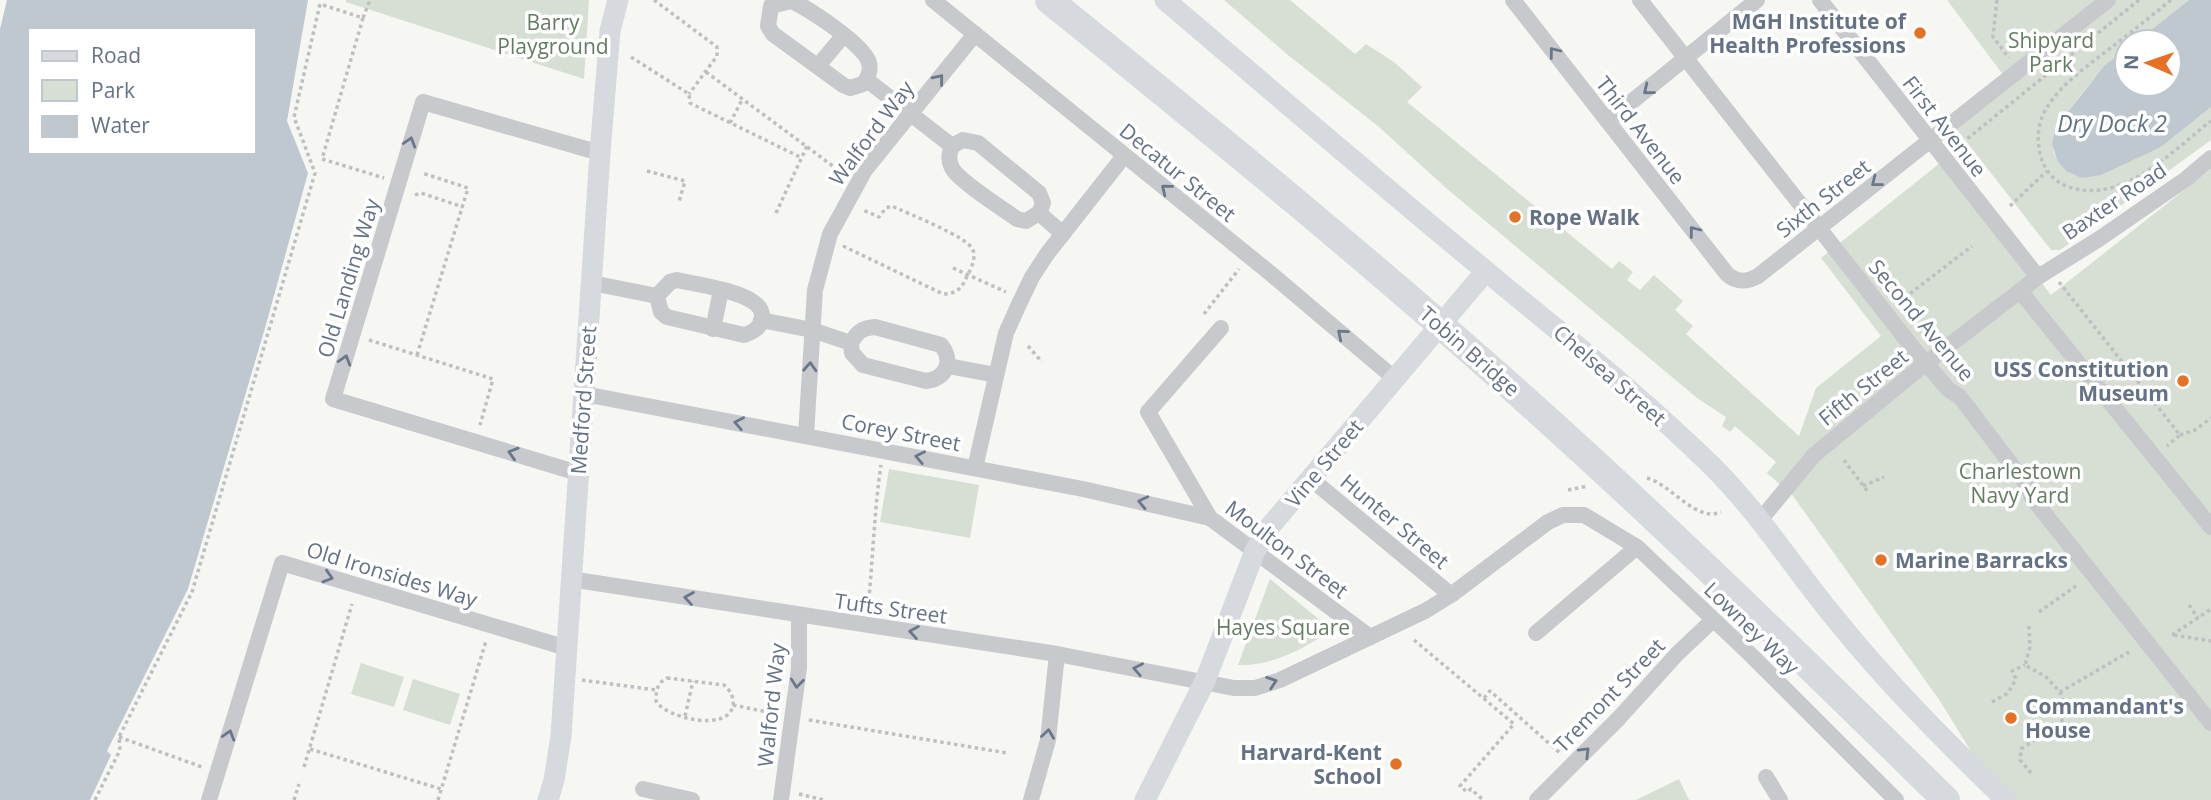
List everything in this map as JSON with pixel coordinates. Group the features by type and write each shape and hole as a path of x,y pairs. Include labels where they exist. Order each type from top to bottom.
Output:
{"highway":[{"name":"Tobin Bridge","path":"1049,0 1381,272 1540,413 1688,551 1945,800"},
{"name":"Tobin Bridge","path":"1049,0 1293,197 1532,405 1667,530 1945,800"}],"main road":[{"name":"Medford Street","path":"548,800 561,736 600,153 610,31 618,0"},
{"name":"Chelsea Street","path":"1165,0 1590,356 1714,468 1761,519 1832,615 1888,682 1927,724 2006,800"},
{"name":"Vine Street","path":"1145,800 1205,681 1255,551 1267,530 1486,271"}],"street":[{"name":"Decatur Street","path":"933,0 1270,273 1394,378"},
{"name":"Third Avenue","path":"1513,0 1727,274 1739,281"},
{"name":"Second Avenue","path":"1640,0 1885,312 1948,389 1960,397 2024,481 2033,499 2211,723"},
{"path":"1608,121 1758,0"},
{"name":"First Avenue","path":"1820,0 1930,140 2046,276"},
{"name":"Sixth Street","path":"1739,281 1758,276 2108,0"},
{"path":"790,1 798,4 843,36 861,48 870,63 867,79 850,88 773,34 768,26 767,3 790,1"},
{"name":"Walford Way","path":"806,435 811,330 816,290 830,234 865,170 915,117 975,33"},
{"path":"818,66 843,36"},
{"path":"867,79 952,146"},
{"name":"Old Landing Way","path":"578,473 333,399 423,102 600,153"},
{"path":"963,140 978,143 1039,193 1043,203 1039,213 1026,221 1017,219 959,176 950,165 948,156 952,146 963,140"},
{"path":"975,468 1006,333 1021,299 1032,277 1124,156"},
{"name":"Baxter Road","path":"2046,276 2211,158"},
{"path":"1039,213 1063,234"},
{"name":"Fifth Street","path":"1761,519 1814,454 2020,290 2046,276"},
{"path":"677,280 721,290 749,298 756,303 761,309 761,320 754,331 744,335 713,329 667,317 662,312 657,296 670,282 677,280"},
{"path":"592,283 657,296"},
{"path":"713,329 721,290"},
{"path":"2020,290 2211,527"},
{"path":"761,320 811,330 851,343"},
{"path":"875,327 941,345 947,352 948,366 944,374 926,381 863,365 852,354 851,343 856,333 875,327"},
{"name":"Moulton Street","path":"1221,328 1148,412 1210,518 1370,637"},
{"path":"948,366 996,375"},
{"name":"Corey Street","path":"584,394 1083,489 1210,518"},
{"name":"Hunter Street","path":"1311,479 1451,595"},
{"name":"Tufts Street","path":"570,579 1057,654 1234,688 1255,688 1280,680 1425,611 1451,595 1542,526 1563,515"},
{"name":"Lowney Way","path":"1563,515 1589,517 1637,547 1753,657 1896,800"},
{"path":"1536,633 1637,547"},
{"name":"Old Ironsides Way","path":"209,800 282,563 567,648"},
{"name":"Walford Way","path":"789,797 793,717 799,668 799,615"},
{"name":"Tremont Street","path":"1537,800 1713,620"},
{"path":"1031,800 1048,740 1057,654"},
{"path":"1766,777 1780,800"},
{"path":"643,789 692,800"}],"path":[{"path":"370,0 322,159 386,178"},
{"path":"654,0 718,47 717,56 690,94 690,103 802,158"},
{"path":"1997,0 1993,37 2010,60"},
{"path":"1962,143 2139,0"},
{"path":"2171,0 2083,69 2049,105 2041,120 2038,137 2040,153 2048,172 2060,183 2088,191 2110,189 2147,170 2211,121"},
{"path":"95,800 120,750 119,737 192,592 315,173 294,117 320,4 363,18"},
{"path":"631,57 690,94"},
{"path":"706,72 845,175"},
{"path":"730,123 743,98"},
{"path":"776,213 807,146"},
{"path":"648,171 685,181 679,202"},
{"path":"2010,206 2048,172"},
{"path":"417,355 468,188 422,173"},
{"path":"415,195 421,193 463,206"},
{"path":"842,246 943,294 957,292 968,275 974,260 974,251 965,241 892,206 877,217 858,208"},
{"path":"1885,312 1972,246"},
{"path":"953,268 1021,299"},
{"path":"1204,314 1239,269"},
{"path":"2046,276 2180,435"},
{"path":"369,340 493,379 480,425"},
{"path":"1028,346 1042,362"},
{"path":"2163,449 2180,435 2195,430 2211,418"},
{"path":"1844,460 1868,492"},
{"path":"866,625 873,556 874,512 881,463"},
{"path":"1863,486 1885,477"},
{"path":"2039,612 2076,586"},
{"path":"304,767 352,604"},
{"path":"2189,605 2198,618"},
{"path":"2211,609 2172,635 2211,641"},
{"path":"438,800 491,626"},
{"path":"1992,702 2008,693 2016,679 2012,671 2025,665 2030,647 2029,626"},
{"path":"1415,640 1514,724 1461,786 1467,792 1471,789 1483,800"},
{"path":"2060,692 2129,652"},
{"path":"2025,665 2046,677 2060,692 2064,703 2062,722 2021,749 2020,760 2031,773"},
{"path":"565,678 656,690"},
{"path":"667,678 724,685 733,696 733,705 729,715 715,721 685,716 659,708 656,690 661,681 667,678"},
{"path":"685,716 693,681"},
{"path":"1483,698 1490,691 1563,756"},
{"path":"733,705 1007,753"},
{"path":"119,737 204,768"},
{"path":"310,748 441,789"},
{"path":"294,800 299,783"},
{"path":"789,797 824,800"}],"green space":[{"name":"Barry Playground","path":"589,0 584,79 346,2"},
{"name":"Charlestown Navy Yard","path":"1224,0 1290,0 1355,54 1366,44 1394,62 1422,87 1407,102 1612,269 1619,261 1633,272 1627,280 1640,290 1654,275 1683,301 1675,310 1693,326 1686,334 1799,436 1816,388 1881,336 1821,258 1945,159 2051,295 2211,169 2211,800 2001,800 1940,701 1793,496 1767,473 1776,462 1735,426 1730,432 1722,426 1726,417 1697,398 1446,188 1379,127"},
{"name":"Shipyard Park","path":"1947,0 2189,0 2154,28 2113,28 2113,60 2094,79 2061,123 2053,143 2054,152 2058,161 2068,170 2083,178 2161,147 2211,107 2211,140 2060,250 2051,250 1955,127 2010,84"},
{"path":"889,469 979,485 970,538 880,522"},
{"name":"Hayes Square","path":"1270,579 1332,630 1299,650 1276,659 1238,665"},
{"path":"361,663 404,677 394,707 351,694"},
{"path":"413,679 460,694 450,725 403,710"},
{"path":"1679,779 1689,800 1636,800"}],"water":[{"path":"7,0 308,0 287,121 308,173 188,589 107,751 111,755 90,800 0,800 0,29"},
{"name":"Dry Dock 2","path":"2189,0 2211,0 2211,107 2161,147 2101,175 2082,178 2066,171 2057,160 2052,144 2056,127 2105,65 2113,59 2113,98 2183,98 2183,28 2154,28"}],"place":[{"name":"MGH Institute of Health Professions","path":"1920,33"},
{"name":"Rope Walk","path":"1515,217"},
{"name":"USS Constitution Museum","path":"2183,381"},
{"name":"Marine Barracks","path":"1881,560"},
{"name":"Commandant's House","path":"2011,718"},
{"name":"Harvard-Kent School","path":"1396,764"}]}
